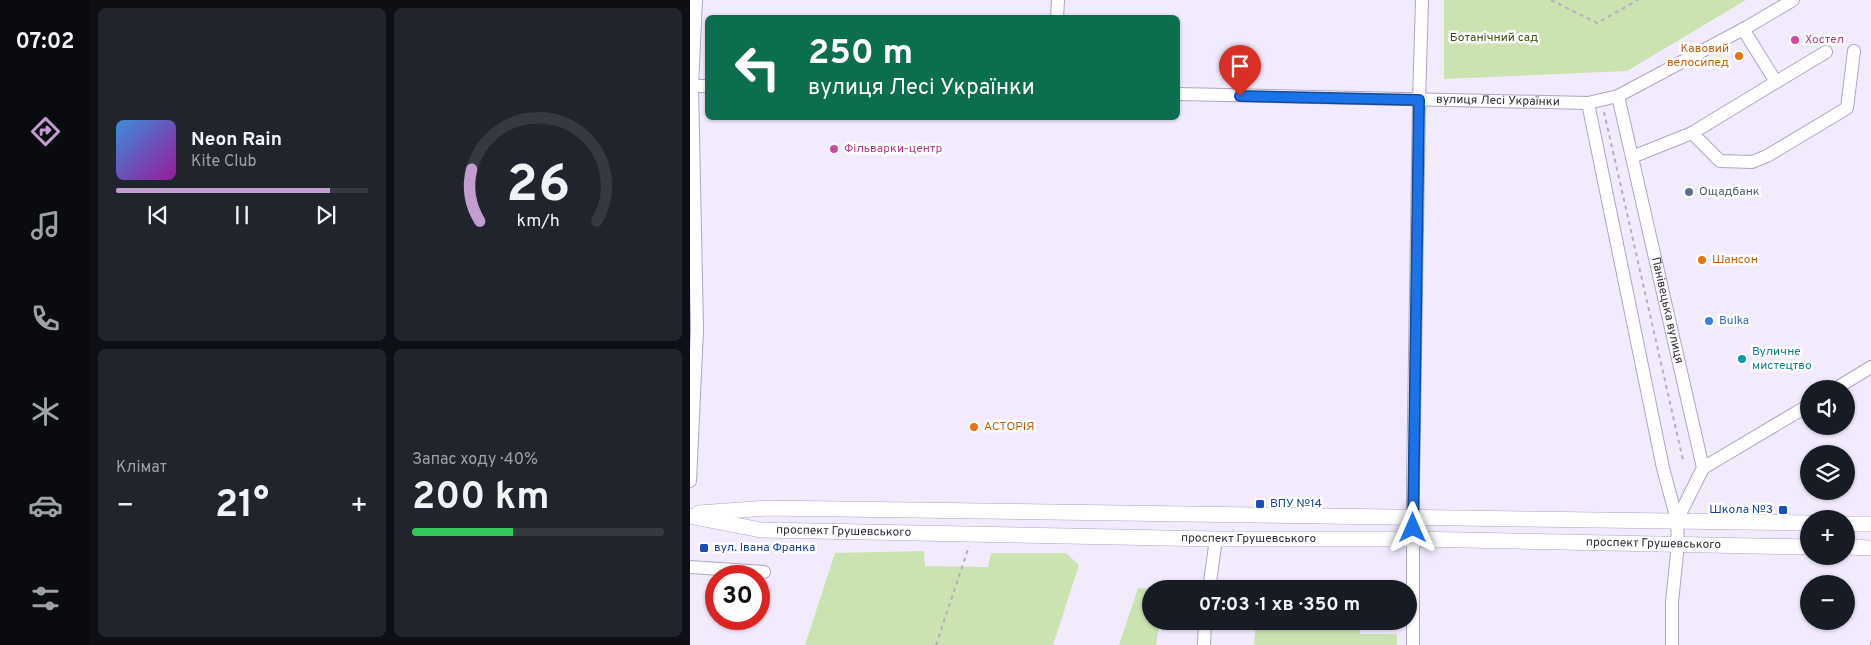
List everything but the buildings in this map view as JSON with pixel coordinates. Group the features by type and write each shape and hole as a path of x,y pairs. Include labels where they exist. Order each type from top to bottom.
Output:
{"main road":[{"name":"проспект Грушевського","path":"690,515 766,508 1800,523"},
{"name":"проспект Грушевського","path":"690,515 761,530 1216,539 1413,539 1800,546"},
{"path":"1855,524 1871,524"},
{"path":"1855,547 1871,548"}],"street":[{"path":"690,479 694,330 691,86 696,0"},
{"path":"1057,15 1058,0"},
{"path":"1413,645 1413,517 1422,0"},
{"name":"вулиця Лесі Українки","path":"1180,94 1588,103 1618,96 1793,0"},
{"path":"1743,29 1776,82"},
{"path":"1692,133 1720,161 1752,162 1767,156 1847,108 1854,51"},
{"path":"1632,157 1692,133 1826,52"},
{"path":"691,86 705,86"},
{"name":"Панівецька вулиця","path":"1618,96 1702,468"},
{"path":"1588,103 1663,468 1677,520 1678,544 1672,602 1672,645"},
{"path":"1850,380 1871,367"},
{"path":"1677,520 1702,468 1800,409"},
{"path":"1210,580 1216,539"},
{"path":"690,567 705,568"},
{"path":"1204,630 1204,645"}],"path":[{"path":"1551,0 1597,23 1638,0"},
{"path":"1604,110 1683,460"},
{"path":"936,645 972,534"}],"green space":[{"name":"Ботанічний сад","path":"1444,0 1746,0 1627,71 1444,79"},
{"path":"924,551 925,566 988,567 991,553 1066,553 1079,565 1053,645 805,645 835,553"},
{"path":"1138,588 1142,588 1142,630 1158,630 1156,645 1119,645"},
{"path":"1255,630 1360,630 1360,634 1397,634 1397,645 1254,645"}],"place":[{"name":"Хостел","path":"1795,40"},
{"name":"Кавовий велосипед","path":"1739,56"},
{"name":"Фільварки-центр","path":"834,149"},
{"name":"Ощадбанк","path":"1689,192"},
{"name":"Шансон","path":"1702,260"},
{"name":"Bulka","path":"1709,321"},
{"name":"Вуличне мистецтво","path":"1742,359"},
{"name":"АСТОРІЯ","path":"974,427"},
{"name":"ВПУ №14","path":"1260,504"},
{"name":"Школа №3","path":"1783,510"},
{"name":"вул. Івана Франка","path":"704,548"}],"route":[{"path":"1240,96 1419,100 1413,528"}]}
